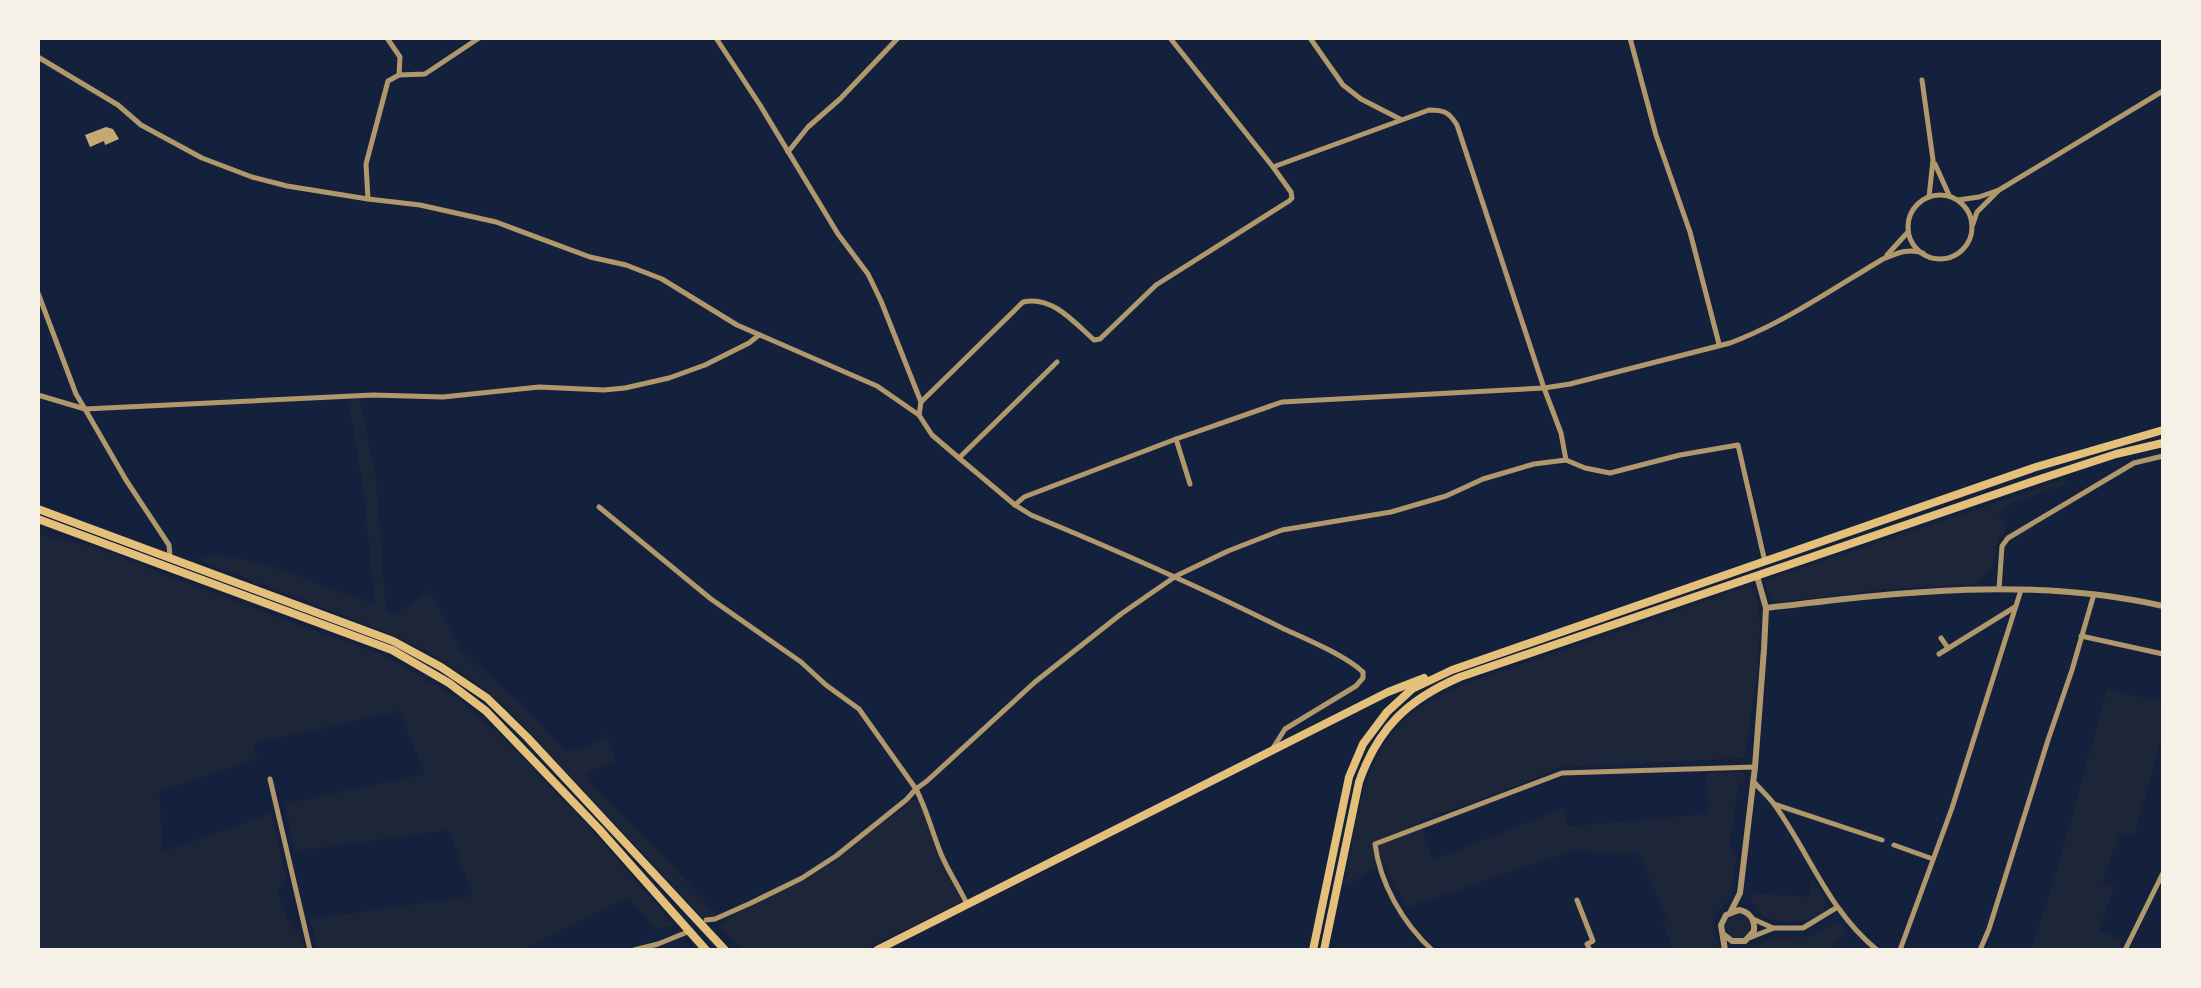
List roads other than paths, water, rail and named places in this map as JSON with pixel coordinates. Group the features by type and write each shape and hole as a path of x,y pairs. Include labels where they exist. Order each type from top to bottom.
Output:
{"highway":[{"path":"877,950 1388,692 2033,468 2163,430"},
{"path":"1324,950 1359,782 1372,749 1404,709 1422,696 1460,677 2101,459 2163,443"},
{"path":"38,509 393,641 441,667 487,698 527,737 726,949"},
{"path":"38,519 392,650 449,683 486,711 599,829 703,948"},
{"path":"1313,950 1349,777 1363,744 1387,712 1412,689 1452,670"}],"street":[{"path":"387,38 400,57 399,75"},
{"path":"368,199 366,164 388,81 399,75 425,74 479,38"},
{"path":"716,38 838,234 868,274 921,402 919,415"},
{"path":"788,152 808,127 840,99 898,38"},
{"path":"921,402 1023,302 1038,302 1060,309 1094,340 1100,339 1156,285 1292,198 1273,167 1170,38"},
{"path":"1310,38 1343,85 1361,99 1401,120"},
{"path":"1630,38 1656,135 1690,232 1719,344"},
{"path":"38,57 118,105 141,125 202,158 252,177 287,186 420,205 496,222 590,257 626,265 662,279 737,325 877,386 919,415 932,435 1031,515 1176,576 1356,665 1363,672 1363,678 1356,686 1285,729 1270,753"},
{"path":"1922,80 1933,160 1929,197"},
{"path":"1958,200 1999,190 2163,91"},
{"path":"1273,167 1429,110 1450,113 1457,125 1561,433 1566,460"},
{"path":"1933,160 1950,196"},
{"path":"1015,505 1024,497 1282,402 1544,388 1730,343 1764,329 1883,259 1913,250 1936,258 1954,255 1967,243 1977,212 1999,190"},
{"path":"1923,253 1913,244 1908,232 1909,219 1918,204 1929,197 1941,195 1958,200 1968,211 1972,226"},
{"path":"1883,259 1908,232"},
{"path":"38,293 76,394 126,480 169,545 170,557"},
{"path":"38,395 85,409 373,395 443,397 539,387 604,390 669,378 705,365 759,335"},
{"path":"959,458 1057,362"},
{"path":"1176,439 1190,484"},
{"path":"706,920 748,905 802,878 836,856 906,800 1035,682 1121,614 1176,576 1282,530 1391,512 1534,464 1566,460 1610,473 1680,455 1738,445 1765,562"},
{"path":"1999,589 2002,546 2008,538 2134,463 2163,456"},
{"path":"599,507 711,599 801,662 859,709 916,789 943,859 967,905"},
{"path":"1725,950 1722,922 1740,893 1755,767 1766,608 1757,576"},
{"path":"1766,608 1952,589 2094,594 2163,606"},
{"path":"1900,950 1952,808 2021,590"},
{"path":"1980,950 2094,594"},
{"path":"1939,654 2016,607"},
{"path":"2081,636 2163,654"},
{"path":"1941,638 1948,648"},
{"path":"1432,950 1397,906 1378,865 1375,844 1562,773 1755,767"},
{"path":"270,779 310,950"},
{"path":"1753,781 1774,803 1836,908 1859,935 1877,950"},
{"path":"1774,803 1882,840"},
{"path":"1894,845 1933,859"},
{"path":"2125,950 2162,882 2163,873"},
{"path":"1740,893 1754,928 1749,938"},
{"path":"1577,900 1593,941 1587,944 1590,950"},
{"path":"1734,950 1740,942 1774,928 1803,928 1813,924 1836,908"},
{"path":"1731,911 1739,910 1774,928"},
{"path":"634,950 685,933"},
{"path":"1723,934 1729,940 1740,942"}]}
